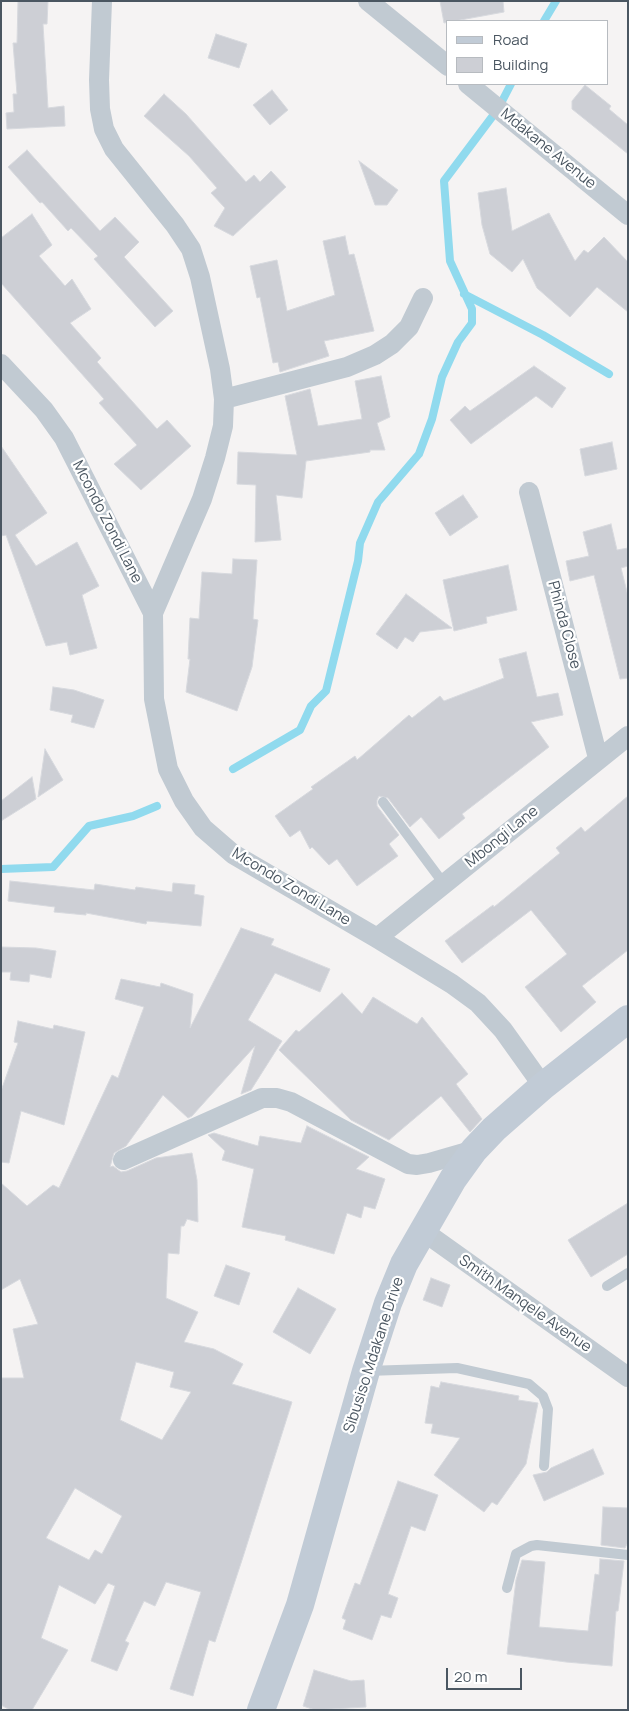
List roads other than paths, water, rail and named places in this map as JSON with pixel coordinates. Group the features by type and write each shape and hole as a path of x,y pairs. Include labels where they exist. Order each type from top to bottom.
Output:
{"street":[{"path":"102,1 99,80 100,109 104,129 114,150 175,225 191,249 200,277 220,369 224,399 223,426 202,498 153,613"},
{"path":"368,1 446,64"},
{"name":"Mdakane Avenue","path":"469,85 628,215"},
{"path":"224,399 347,367 375,355 392,344 409,327 423,298"},
{"name":"Mcondo Zondi Lane","path":"1,364 44,410 64,438 153,613 154,699 168,769 184,802 203,828 233,854 377,938 452,984 478,1003 503,1030 543,1086"},
{"name":"Phinda Close","path":"529,492 598,758"},
{"name":"Mbongi Lane","path":"377,938 598,758 628,736"},
{"name":"Sibusiso Mdakane Drive","path":"261,1710 300,1605 366,1371 391,1295 404,1264 453,1179 474,1150 494,1129 543,1086 628,1019"},
{"path":"123,1160 262,1098 276,1098 291,1102 408,1164 429,1163 474,1150"},
{"name":"Smith Manqele Avenue","path":"423,1231 628,1377"}],"lane":[{"path":"383,802 444,884"},
{"path":"607,1286 628,1273"},
{"path":"366,1371 458,1368 529,1384 543,1396 548,1409 544,1466"},
{"path":"508,1588 516,1554 531,1546 537,1545 628,1555"}],"waterway":[{"path":"545,20 556,1"},
{"path":"233,769 300,730 311,706 326,691 358,561 360,543 378,502 419,454 432,419 442,377 458,342 472,323 472,309 450,261 444,181 498,109 510,85"},
{"path":"464,294 543,335 609,374"},
{"path":"1,869 53,867 89,826 133,816 157,806"}]}
